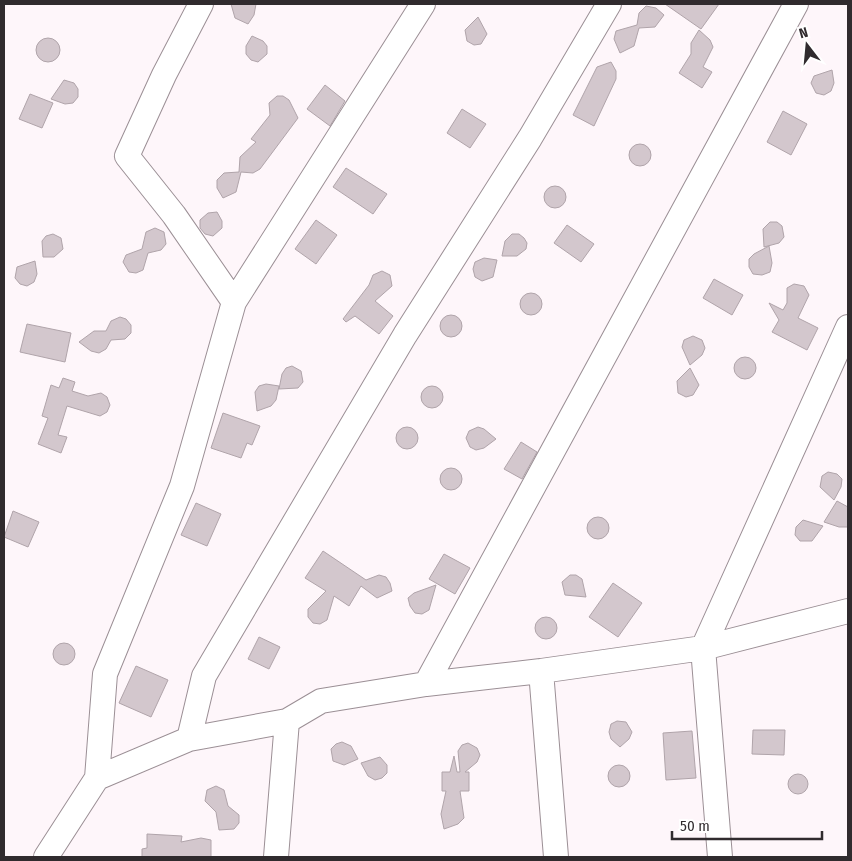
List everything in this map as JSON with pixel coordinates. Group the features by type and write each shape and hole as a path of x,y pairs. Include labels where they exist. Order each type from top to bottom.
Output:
{"street":[{"path":"201,4 164,75 127,156 174,215 234,302"},
{"path":"46,857 97,778 105,674 182,486 234,302 423,4"},
{"path":"189,739 204,676 405,335 530,138 609,4"},
{"path":"426,684 796,4"},
{"path":"720,857 703,648 848,327"},
{"path":"97,778 189,739 287,721 321,701 426,684 541,671 703,648 848,610"},
{"path":"541,671 556,857"},
{"path":"276,857 287,721"}],"building":[{"path":"231,4 256,4 254,15 248,24 235,18"},
{"path":"665,4 719,4 701,29"},
{"path":"646,6 656,8 664,15 655,27 639,28 634,46 620,53 614,39 616,31 637,25 639,13"},
{"path":"478,17 487,34 481,44 474,45 467,41 465,30"},
{"path":"699,30 710,40 713,47 703,67 712,72 702,88 679,73 691,54 691,43"},
{"path":"252,36 263,41 267,46 267,54 258,62 251,60 246,54 246,46"},
{"path":"48,38 56,42 60,50 56,58 48,62 40,58 36,50 40,42"},
{"path":"611,62 616,71 616,79 594,126 573,115 597,67"},
{"path":"832,70 834,83 831,91 824,95 816,93 811,83 814,76"},
{"path":"64,80 74,83 78,89 78,97 73,103 65,104 51,99"},
{"path":"325,85 345,101 330,126 307,109"},
{"path":"30,94 53,103 42,128 19,119"},
{"path":"277,96 283,96 289,100 298,118 260,169 253,173 241,172 236,192 223,198 217,188 217,180 224,173 239,172 240,157 256,142 251,139 270,115 269,103"},
{"path":"462,109 486,124 470,148 447,133"},
{"path":"783,111 807,124 791,155 767,142"},
{"path":"640,144 648,147 651,155 648,163 640,166 632,163 629,155 632,147"},
{"path":"346,168 387,194 373,214 333,187"},
{"path":"551,186 559,186 566,193 566,201 559,208 551,208 544,201 544,193"},
{"path":"217,212 222,221 222,228 213,236 205,234 200,228 200,220 208,213"},
{"path":"316,220 337,235 316,264 295,249"},
{"path":"770,222 777,222 782,226 784,237 779,243 764,247 763,229"},
{"path":"567,225 594,244 581,262 554,243"},
{"path":"155,228 164,232 166,244 161,250 148,253 143,270 136,273 129,272 123,262 126,255 142,249 146,232"},
{"path":"53,234 61,238 63,249 54,257 43,257 42,241 46,236"},
{"path":"512,234 519,234 524,238 527,243 526,249 517,256 502,256 505,241"},
{"path":"769,246 772,263 770,272 762,275 753,274 749,267 749,259"},
{"path":"484,258 497,260 493,277 482,281 475,277 473,269 475,262"},
{"path":"35,261 37,274 34,282 27,286 20,284 15,278 17,267"},
{"path":"382,271 390,275 392,286 375,301 393,316 379,334 355,316 346,322 343,319 369,285 373,275"},
{"path":"714,279 743,295 732,315 703,298"},
{"path":"794,284 804,286 809,295 798,318 818,328 807,350 772,332 779,320 769,303 783,310 787,303 787,288"},
{"path":"531,293 539,296 542,304 539,312 531,315 523,312 520,304 523,296"},
{"path":"447,315 455,315 462,322 462,330 455,337 447,337 440,330 440,322"},
{"path":"120,317 126,319 131,325 131,333 125,339 111,340 106,349 99,353 91,351 79,342 94,331 106,331 111,321"},
{"path":"27,324 71,333 65,362 20,352"},
{"path":"693,336 702,340 705,348 702,355 690,365 682,347 684,340"},
{"path":"745,357 753,360 756,368 753,376 745,379 737,376 734,368 737,360"},
{"path":"292,366 301,371 303,382 298,388 279,389 282,374 286,368"},
{"path":"690,368 699,385 693,395 686,397 678,393 677,381"},
{"path":"63,378 75,382 72,391 88,396 101,393 107,397 110,405 107,412 100,416 67,406 58,435 67,437 61,453 38,444 48,418 42,416 51,385 59,388"},
{"path":"266,384 279,386 276,400 271,406 257,411 255,392 259,386"},
{"path":"428,386 436,386 443,393 443,401 436,408 428,408 421,401 421,393"},
{"path":"223,413 260,426 252,445 247,443 241,458 211,448"},
{"path":"403,427 411,427 418,434 418,442 411,449 403,449 396,442 396,434"},
{"path":"478,427 484,429 496,439 484,448 476,450 470,447 466,438 469,431"},
{"path":"521,442 537,452 522,479 504,469"},
{"path":"447,468 455,468 462,475 462,483 455,490 447,490 440,483 440,475"},
{"path":"828,472 837,474 842,479 841,487 834,500 820,487 822,476"},
{"path":"837,501 848,507 848,527 839,527 824,522"},
{"path":"196,503 221,514 207,546 181,535"},
{"path":"13,511 39,522 28,547 4,537"},
{"path":"594,517 602,517 609,524 609,532 602,539 594,539 587,532 587,524"},
{"path":"803,520 823,526 812,541 800,541 795,535 796,527"},
{"path":"323,551 366,580 379,575 386,577 392,591 377,598 361,586 349,606 334,596 327,620 320,624 313,623 308,617 308,609 326,591 305,578"},
{"path":"444,554 470,568 455,594 429,579"},
{"path":"570,575 576,575 582,579 586,597 565,595 562,582"},
{"path":"613,583 642,603 618,637 589,617"},
{"path":"436,585 429,610 422,614 415,613 410,606 408,598 414,593"},
{"path":"542,617 550,617 557,624 557,632 550,639 542,639 535,632 535,624"},
{"path":"259,637 280,647 269,669 248,659"},
{"path":"64,643 72,646 75,654 72,662 64,665 56,662 53,654 56,646"},
{"path":"136,666 168,680 151,717 119,703"},
{"path":"617,721 626,722 632,732 629,739 620,747 611,739 609,732 611,724"},
{"path":"753,730 785,730 784,755 752,754"},
{"path":"692,731 696,778 666,780 663,733"},
{"path":"342,742 351,746 358,759 344,765 333,761 331,749 336,744"},
{"path":"468,743 477,748 480,755 477,762 465,772 469,772 469,791 460,791 464,818 458,824 444,829 441,814 446,791 442,791 442,772 450,772 454,756 457,772 460,772 458,751 462,745"},
{"path":"380,757 387,765 387,773 382,778 375,780 368,776 361,763"},
{"path":"615,765 623,765 630,772 630,780 623,787 615,787 608,780 608,772"},
{"path":"798,774 805,777 808,784 805,791 798,794 791,791 788,784 791,777"},
{"path":"216,786 224,790 228,806 239,815 239,823 234,829 219,830 216,812 205,801 207,790"},
{"path":"147,834 182,836 181,842 201,838 211,840 211,857 142,857 142,849 147,848"}]}
